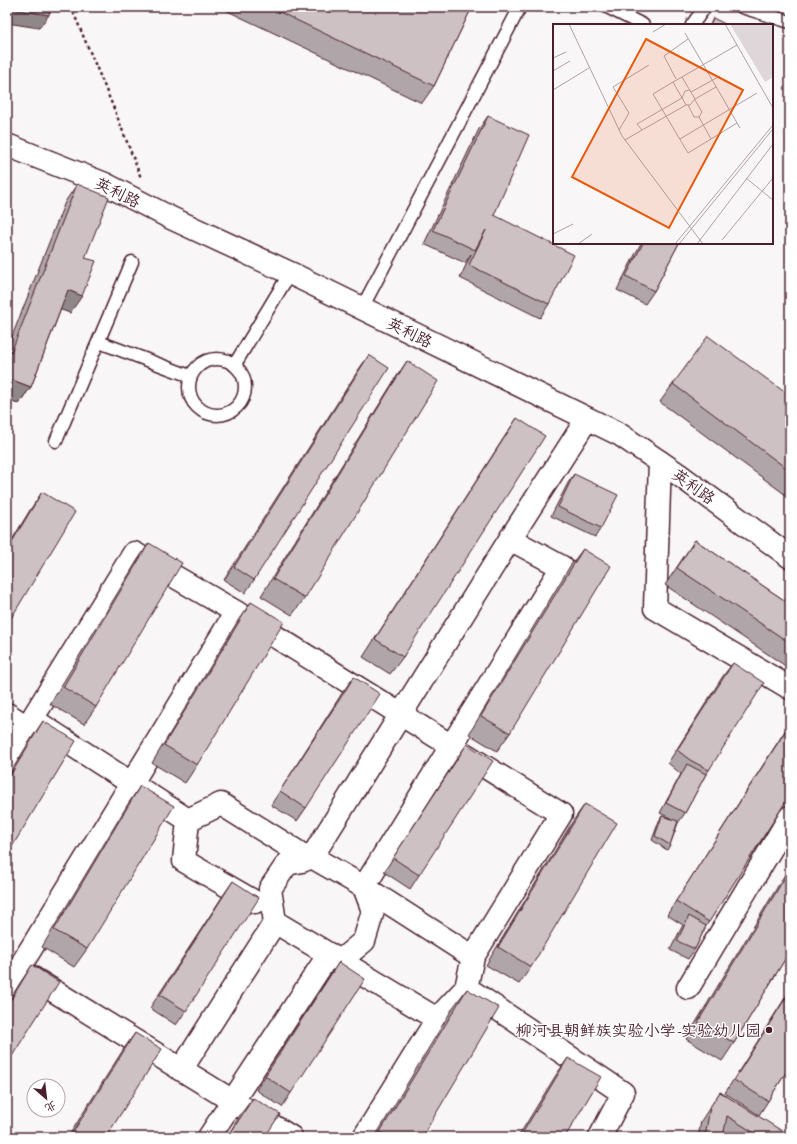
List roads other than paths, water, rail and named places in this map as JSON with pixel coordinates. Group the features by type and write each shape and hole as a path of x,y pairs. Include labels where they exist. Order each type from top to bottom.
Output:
{"street":[{"name":"英利路","path":"7,145 105,184 152,209 290,273 619,434 660,462 790,557"},
{"path":"181,1070 274,917 270,889 287,864 307,859 401,715 587,418"},
{"path":"660,462 655,608 790,688"},
{"path":"364,887 562,567 510,539"},
{"path":"7,761 134,553 236,612 561,814 473,957 466,988 437,1018 364,1137"},
{"path":"7,988 13,966 132,783 236,612"},
{"path":"7,714 29,723 132,783 188,820"},
{"path":"188,820 221,804 307,859 364,887 473,957"},
{"path":"688,988 790,817"},
{"path":"188,820 184,861 274,917 334,957 437,1018"},
{"path":"209,1137 232,1101 334,957 364,940 373,911 364,887"},
{"path":"13,966 291,1137"},
{"path":"466,988 623,1093 600,1137"}],"lane":[{"path":"362,308 520,7"},
{"path":"607,7 641,24"},
{"path":"693,24 705,7"},
{"path":"742,7 790,22"},
{"path":"56,441 132,262"},
{"path":"235,364 290,273"},
{"path":"99,342 190,376"},
{"path":"209,359 223,359 235,364 242,374 245,386 243,398 236,408 225,414 213,415 201,411 193,402 188,390 190,376 198,366 209,359"}],"place":[{"name":"柳河县朝鲜族实验小学-实验幼儿园","path":"769,1030"}]}
